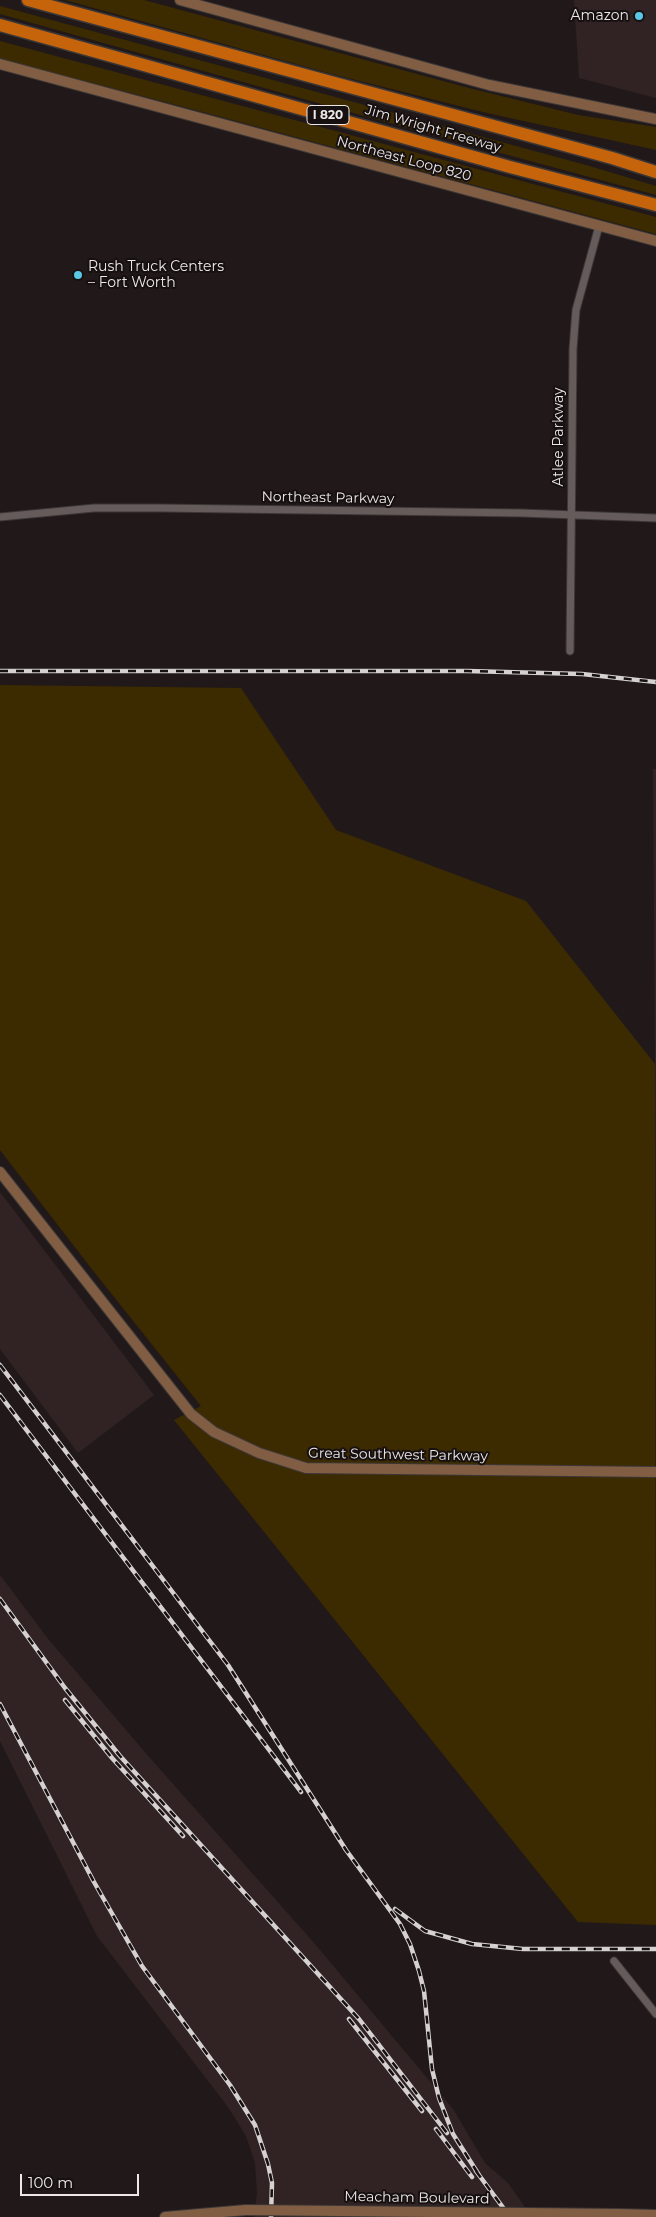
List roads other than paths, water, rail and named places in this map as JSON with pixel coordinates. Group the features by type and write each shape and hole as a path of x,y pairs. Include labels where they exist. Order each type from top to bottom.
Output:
{"highway":[{"name":"Jim Wright Freeway","path":"28,0 612,158 656,172"},
{"name":"Jim Wright Freeway","path":"0,25 656,205"},
{"path":"612,158 656,163"}],"main road":[{"path":"180,0 490,85 656,119"},
{"name":"Northeast Loop 820","path":"0,64 656,241"},
{"name":"Great Southwest Parkway","path":"0,1172 191,1414 214,1432 259,1454 306,1468 656,1472"},
{"name":"Meacham Boulevard","path":"165,2217 246,2210 656,2215"},
{"name":"Meacham Boulevard","path":"177,2216 188,2217"}],"street":[{"name":"Atlee Parkway","path":"570,651 573,349 576,310 599,226"},
{"name":"Northeast Parkway","path":"0,517 94,508 161,508 656,518"},
{"path":"614,1961 656,2014"}],"railway":[{"path":"0,671 467,671 582,674 656,682"},
{"path":"0,1365 228,1665 346,1850 400,1924 410,1944 424,1991 432,2069 439,2098 453,2134 479,2175"},
{"path":"0,1395 301,1792"},
{"path":"0,1599 65,1688 120,1756 359,2019 447,2133"},
{"path":"65,1700 112,1758 183,1836"},
{"path":"0,1704 94,1882 142,1966 230,2085 255,2125 268,2164 272,2183 271,2217"},
{"path":"395,1909 425,1931 472,1944 523,1949 656,1949"},
{"path":"349,2019 422,2111"},
{"path":"436,2129 472,2177"},
{"path":"476,2171 510,2217"}],"place":[{"name":"Amazon","path":"639,16"},
{"name":"Rush Truck Centers – Fort Worth","path":"78,275"}]}
